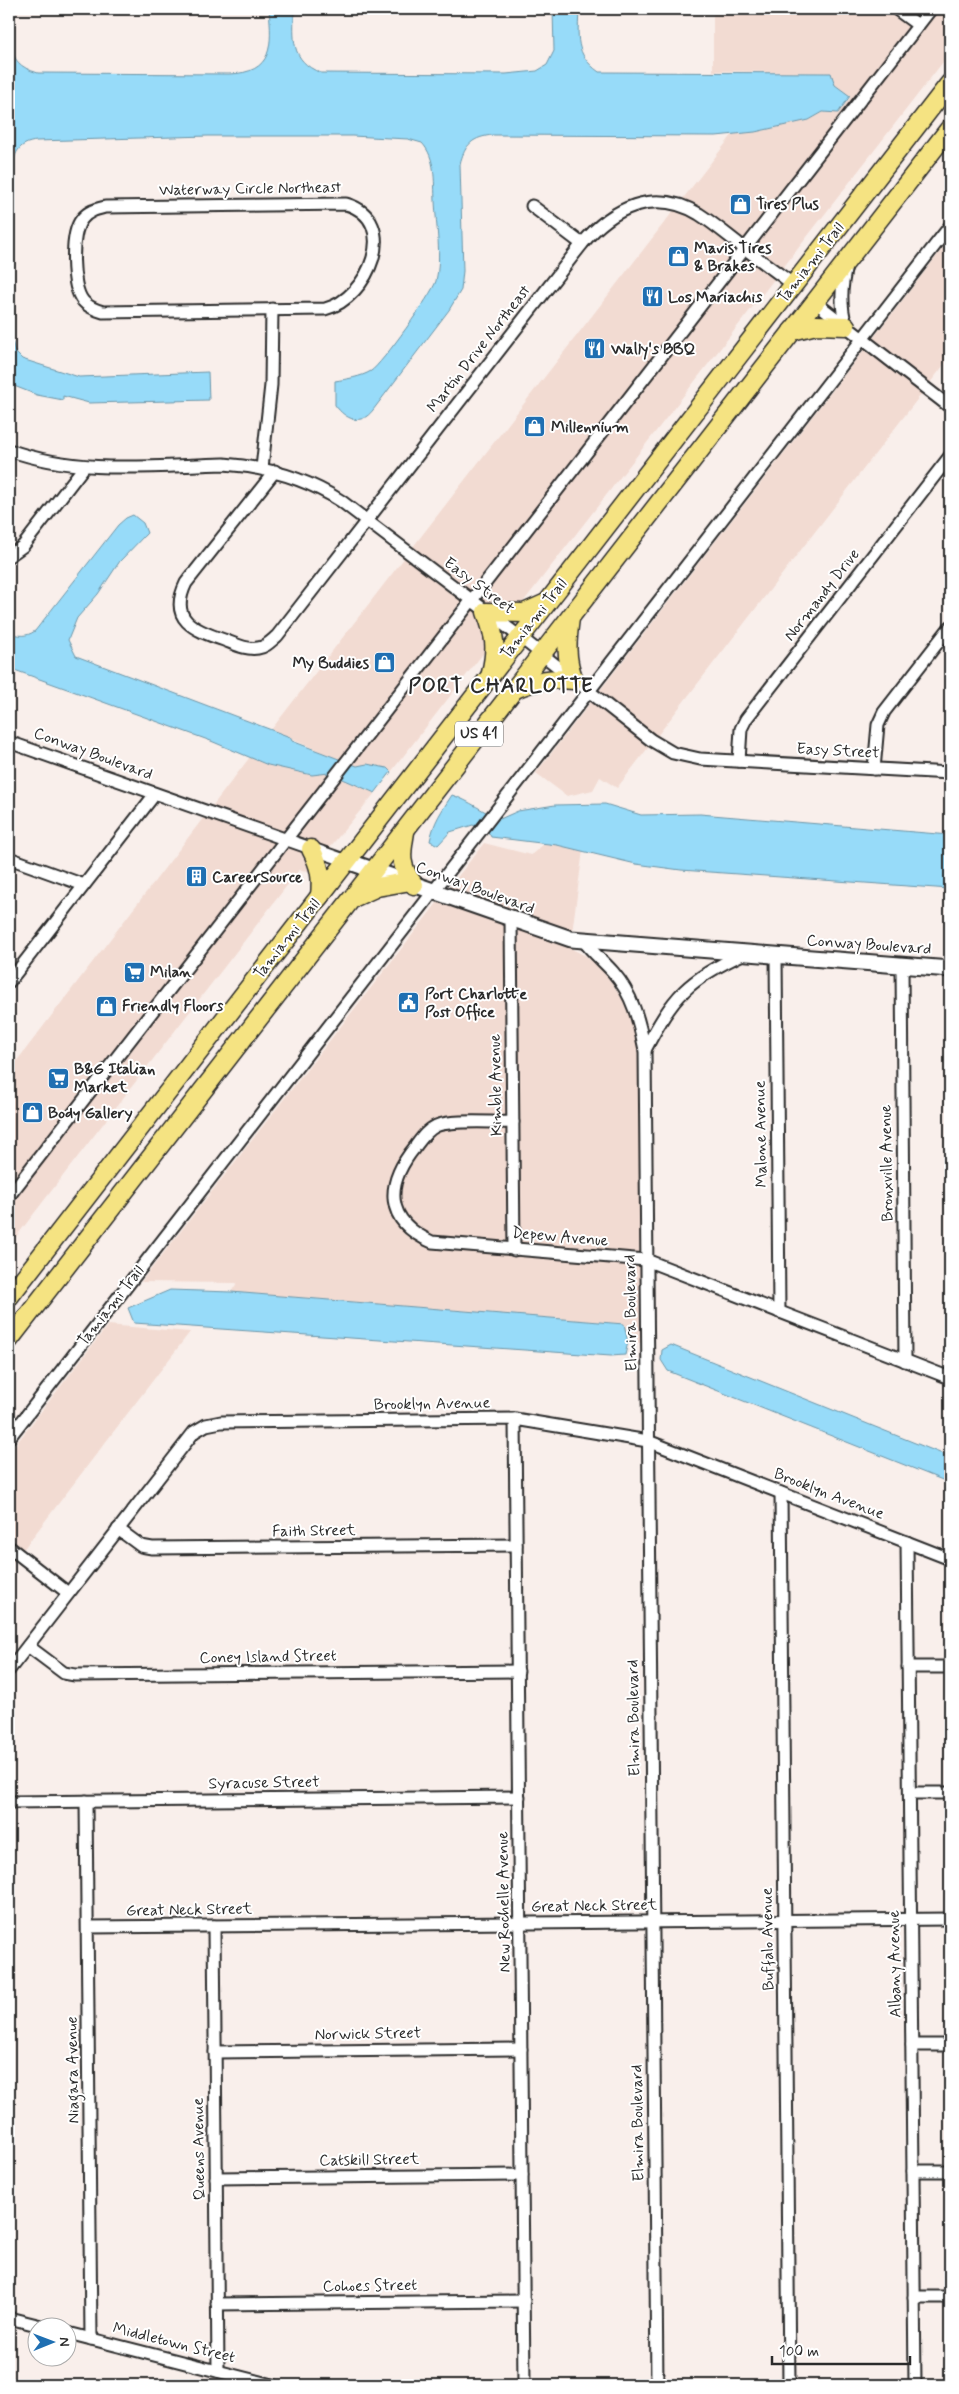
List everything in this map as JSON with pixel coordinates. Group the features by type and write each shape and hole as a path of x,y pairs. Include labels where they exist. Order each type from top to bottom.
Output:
{"main road":[{"name":"Tamiami Trail","path":"9,1297 950,83"},
{"name":"Tamiami Trail","path":"9,1340 950,128"},
{"path":"815,302 811,295 811,283 823,247"},
{"path":"792,331 816,325 846,326"},
{"path":"491,674 495,654 494,635 486,612 524,613 547,603"},
{"path":"513,690 536,680 552,678 574,680 568,664 566,647 570,616"},
{"path":"350,900 377,886 409,883 402,862 406,828"},
{"path":"311,849 319,864 322,875 320,896"}],"street":[{"path":"896,9 918,25"},
{"path":"9,1196 930,9"},
{"name":"Martin Drive Northeast","path":"274,471 186,583 180,595 181,612 190,626 246,648 258,648 269,644 277,636 582,244 597,226 619,211 645,203 659,203 672,204 698,213 794,285"},
{"name":"Waterway Circle Northeast","path":"346,204 358,207 366,214 375,234 374,260 368,272 347,299 338,306 325,309 272,309 103,312 92,308 83,302 77,292 75,281 76,228 82,218 92,211 106,207 346,204"},
{"path":"532,206 582,244"},
{"name":"Tamiami Trail","path":"9,1438 950,226"},
{"path":"846,326 841,309 840,292 847,262"},
{"path":"815,302 950,407"},
{"path":"262,468 271,385 272,309"},
{"name":"Easy Street","path":"9,450 47,462 84,467 224,464 262,468 298,478 331,495 520,637 651,740 674,754 700,759 950,774"},
{"name":"Normandy Drive","path":"738,761 741,729 746,719 950,456"},
{"path":"9,556 23,546 84,467"},
{"path":"874,769 878,725 884,712 950,627"},
{"name":"Conway Boulevard","path":"9,742 511,920 571,939 950,969"},
{"path":"9,982 154,794"},
{"path":"9,858 84,885"},
{"name":"Kimble Avenue","path":"511,920 514,1250"},
{"name":"Elmira Boulevard","path":"583,940 593,954 612,971 627,992 638,1015 645,1050 657,2385"},
{"name":"Elmira Boulevard","path":"645,1050 665,1013 680,994 712,969 745,953"},
{"name":"Malone Avenue","path":"776,955 779,1312"},
{"name":"Bronxville Avenue","path":"902,965 906,1361"},
{"name":"Depew Avenue","path":"513,1122 448,1123 437,1125 427,1131 404,1160 397,1172 394,1186 394,1201 399,1215 407,1227 418,1236 432,1242 646,1260 950,1378"},
{"name":"Brooklyn Avenue","path":"9,1670 194,1432 206,1425 221,1422 515,1419 648,1441 950,1559"},
{"name":"New Rochelle Avenue","path":"515,1419 524,2385"},
{"name":"Buffalo Avenue","path":"781,1493 789,2385"},
{"name":"Faith Street","path":"118,1529 141,1546 152,1548 516,1545"},
{"name":"Albany Avenue","path":"907,1542 915,2385"},
{"path":"9,1547 68,1593"},
{"name":"Coney Island Street","path":"28,1646 64,1673 75,1675 518,1671"},
{"path":"908,1667 950,1667"},
{"path":"910,1793 950,1793"},
{"name":"Syracuse Street","path":"9,1802 519,1797"},
{"name":"Niagara Avenue","path":"86,1801 91,2339"},
{"name":"Great Neck Street","path":"88,1927 950,1919"},
{"name":"Queens Avenue","path":"214,1926 218,2371"},
{"path":"912,2045 950,2045"},
{"name":"Norwick Street","path":"215,2052 521,2049"},
{"path":"913,2172 950,2171"},
{"name":"Catskill Street","path":"216,2178 522,2175"},
{"path":"914,2298 950,2297"},
{"name":"Cohoes Street","path":"217,2304 524,2301"},
{"path":"9,2318 28,2323"},
{"name":"Middletown Street","path":"78,2336 272,2385"}],"shaded area":[{"path":"713,9 950,9 950,53 391,772 387,768 367,764 358,766 340,760 271,730 733,134 755,132 809,120 823,112 838,113 850,97 835,85 831,73 713,71"},
{"path":"950,239 950,357 617,788 600,777 593,790 567,796 536,773"},
{"path":"250,757 268,765 312,775 329,773 375,793 310,871 299,870 12,1242 9,1242 9,1071"},
{"path":"484,843 531,855 545,843 583,850 570,948 586,956 606,974 626,1004 637,1035 640,1068 642,1343 628,1342 623,1324 231,1292 237,1283 141,1282"},
{"path":"108,1325 190,1332 9,1568 9,1453"}],"water":[{"path":"9,9 14,55 18,62 26,68 38,73 229,74 244,72 255,68 267,55 270,45 269,9 294,9 294,39 298,55 303,62 321,73 506,74 537,71 547,65 554,51 553,9 579,9 578,36 581,52 599,72 831,73 835,85 850,96 838,113 823,112 809,120 755,132 716,136 493,135 475,140 464,151 460,164 463,271 461,290 449,310 373,410 364,418 359,419 349,417 335,405 335,381 363,375 377,366 417,313 436,281 439,252 433,170 430,156 422,143 408,139 352,136 208,136 37,141 25,144 18,150 11,171 12,340 15,352 22,359 79,377 208,372 209,400 89,403 63,396 63,400 37,395 9,384"},
{"path":"133,515 143,523 147,533 120,561 98,594 77,618 68,640 76,656 290,737 292,741 357,766 367,764 387,768 391,772 375,793 329,773 312,775 268,765 211,741 9,668 9,633 23,635 35,631 118,525"},
{"path":"452,795 500,819 518,811 555,805 605,804 641,815 700,814 950,835 950,889 681,870 636,864 557,845 491,837 489,833 473,825 450,832 438,845 430,841 438,817"},
{"path":"170,1290 231,1292 624,1324 628,1342 625,1355 611,1356 134,1323 128,1308"},
{"path":"671,1345 950,1457 950,1483 668,1371 661,1360 662,1350"}],"place":[{"name":"Tires Plus","path":"740,204"},
{"name":"Mavis Tires & Brakes","path":"678,257"},
{"name":"Los Mariachis","path":"652,297"},
{"name":"Wally's BBQ","path":"595,349"},
{"name":"Millennium","path":"535,427"},
{"name":"My Buddies","path":"385,663"},
{"name":"CareerSource","path":"196,877"},
{"name":"Milan","path":"134,972"},
{"name":"Port Charlotte Post Office","path":"409,1003"},
{"name":"Friendly Floors","path":"106,1006"},
{"name":"B&G Italian Market","path":"58,1078"},
{"name":"Body Gallery","path":"32,1113"}],"district":[{"name":"PORT CHARLOTTE","path":"501,686"}]}
